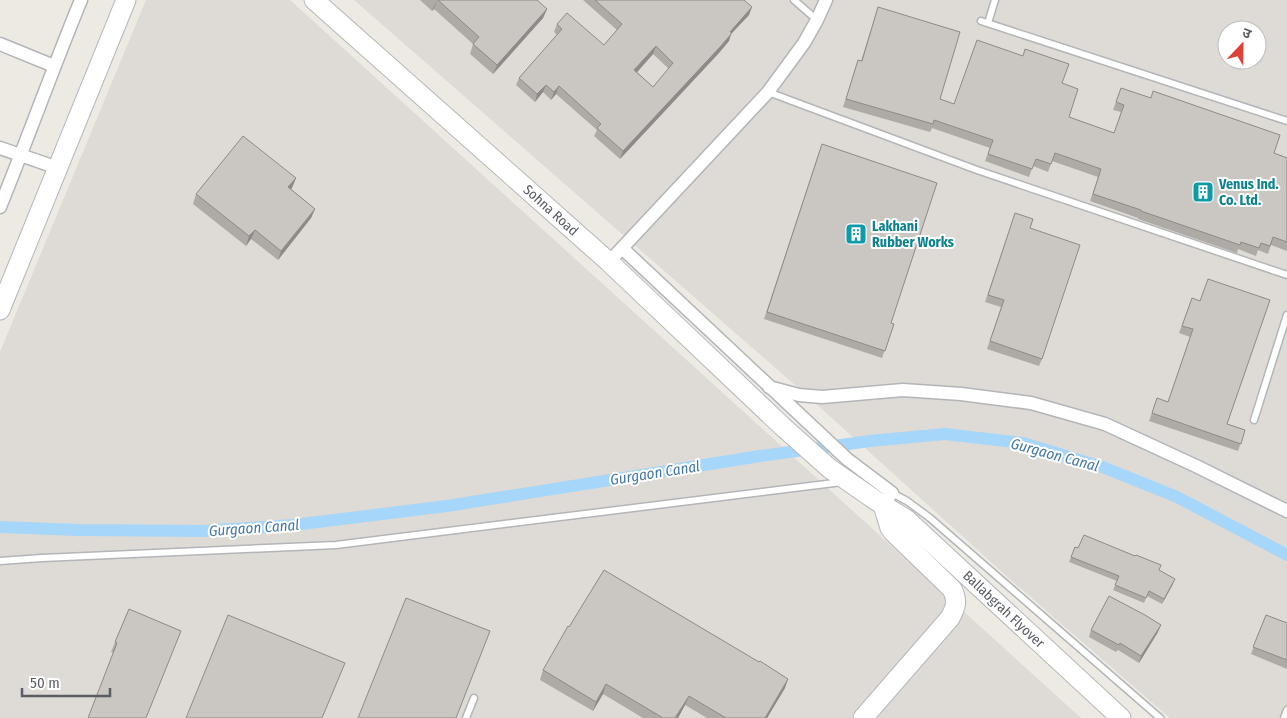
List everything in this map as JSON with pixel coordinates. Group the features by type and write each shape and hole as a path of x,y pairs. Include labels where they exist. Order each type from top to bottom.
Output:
{"main road":[{"path":"0,310 126,0"},
{"name":"Sohna Road","path":"314,0 609,262 829,468"},
{"name":"Ballabgrah Flyover","path":"829,468 848,481 887,499 915,528 1121,718"},
{"path":"863,718 950,618 955,609 956,597 952,590 890,528 887,499"}],"street":[{"path":"0,206 81,0"},
{"path":"609,262 768,92 804,43 826,0"},
{"path":"0,44 54,66"},
{"path":"0,148 58,168"},
{"path":"622,248 847,459 887,499"},
{"path":"770,387 799,395 822,397 903,390 961,394 1031,403 1106,424 1287,511"}],"lane":[{"path":"794,0 817,20"},
{"path":"995,0 985,22 1287,121"},
{"path":"768,92 978,170 1287,275"},
{"path":"1254,420 1287,315"},
{"path":"0,561 336,545 848,481"},
{"path":"887,499 906,501 930,518 1160,718"},
{"path":"466,718 474,698"},
{"path":"1284,718 1287,710"}],"shaded area":[{"path":"146,0 290,0 1081,718 0,718 0,352"},
{"path":"354,0 1287,0 1287,718 1170,718 1012,581 803,392"}],"building":[{"path":"438,0 537,0 547,9 497,65 473,44 479,37"},
{"path":"595,0 744,0 752,7 730,32 732,33 721,46 623,151 597,128 601,124 559,86 554,92 546,85 537,94 519,78 562,29 557,24 567,13 604,45 622,24","holes":["656,46 673,63 653,87 634,70"]},
{"path":"878,7 960,32 940,99 954,104 977,40 1023,56 1025,49 1069,64 1062,83 1078,89 1069,117 1114,133 1124,105 1116,102 1121,88 1151,98 1153,91 1280,135 1274,153 1287,158 1287,242 1273,237 1270,246 1261,243 1259,248 1241,242 1240,245 1093,194 1101,169 1055,153 1051,164 1036,159 1032,169 988,154 993,140 934,120 933,124 846,99 858,60 862,61"},
{"path":"243,136 296,178 288,187 315,209 281,251 255,230 249,236 196,194"},
{"name":"Lakhani Rubber Works","path":"822,144 937,183 891,323 894,324 885,351 767,312"},
{"path":"1015,213 1033,219 1030,228 1080,245 1042,359 990,341 1004,300 988,295"},
{"path":"1208,279 1270,300 1227,424 1245,430 1241,444 1152,413 1157,398 1168,402 1193,329 1182,326 1192,298 1200,301"},
{"path":"1084,535 1161,565 1159,570 1175,579 1164,599 1149,591 1146,598 1115,585 1119,576 1071,557 1075,547 1078,548"},
{"path":"604,570 788,679 765,718 726,718 689,696 675,718 663,718 606,684 596,702 543,670 568,626"},
{"path":"1109,596 1161,625 1141,656 1120,643 1119,645 1091,630"},
{"path":"406,598 490,631 456,718 358,718"},
{"path":"129,609 181,631 146,718 88,718 117,643 115,642"},
{"path":"228,615 345,663 322,718 186,718"},
{"path":"1266,615 1287,623 1287,660 1253,647"}],"waterway":[{"name":"Gurgaon Canal","path":"0,527 203,531 293,525 447,506 760,456 870,441 945,434 1023,443 1105,468 1177,497 1287,555"}],"place":[{"name":"Venus Ind. Co. Ltd.","path":"1203,192"},
{"name":"Lakhani Rubber Works","path":"856,234"}]}
